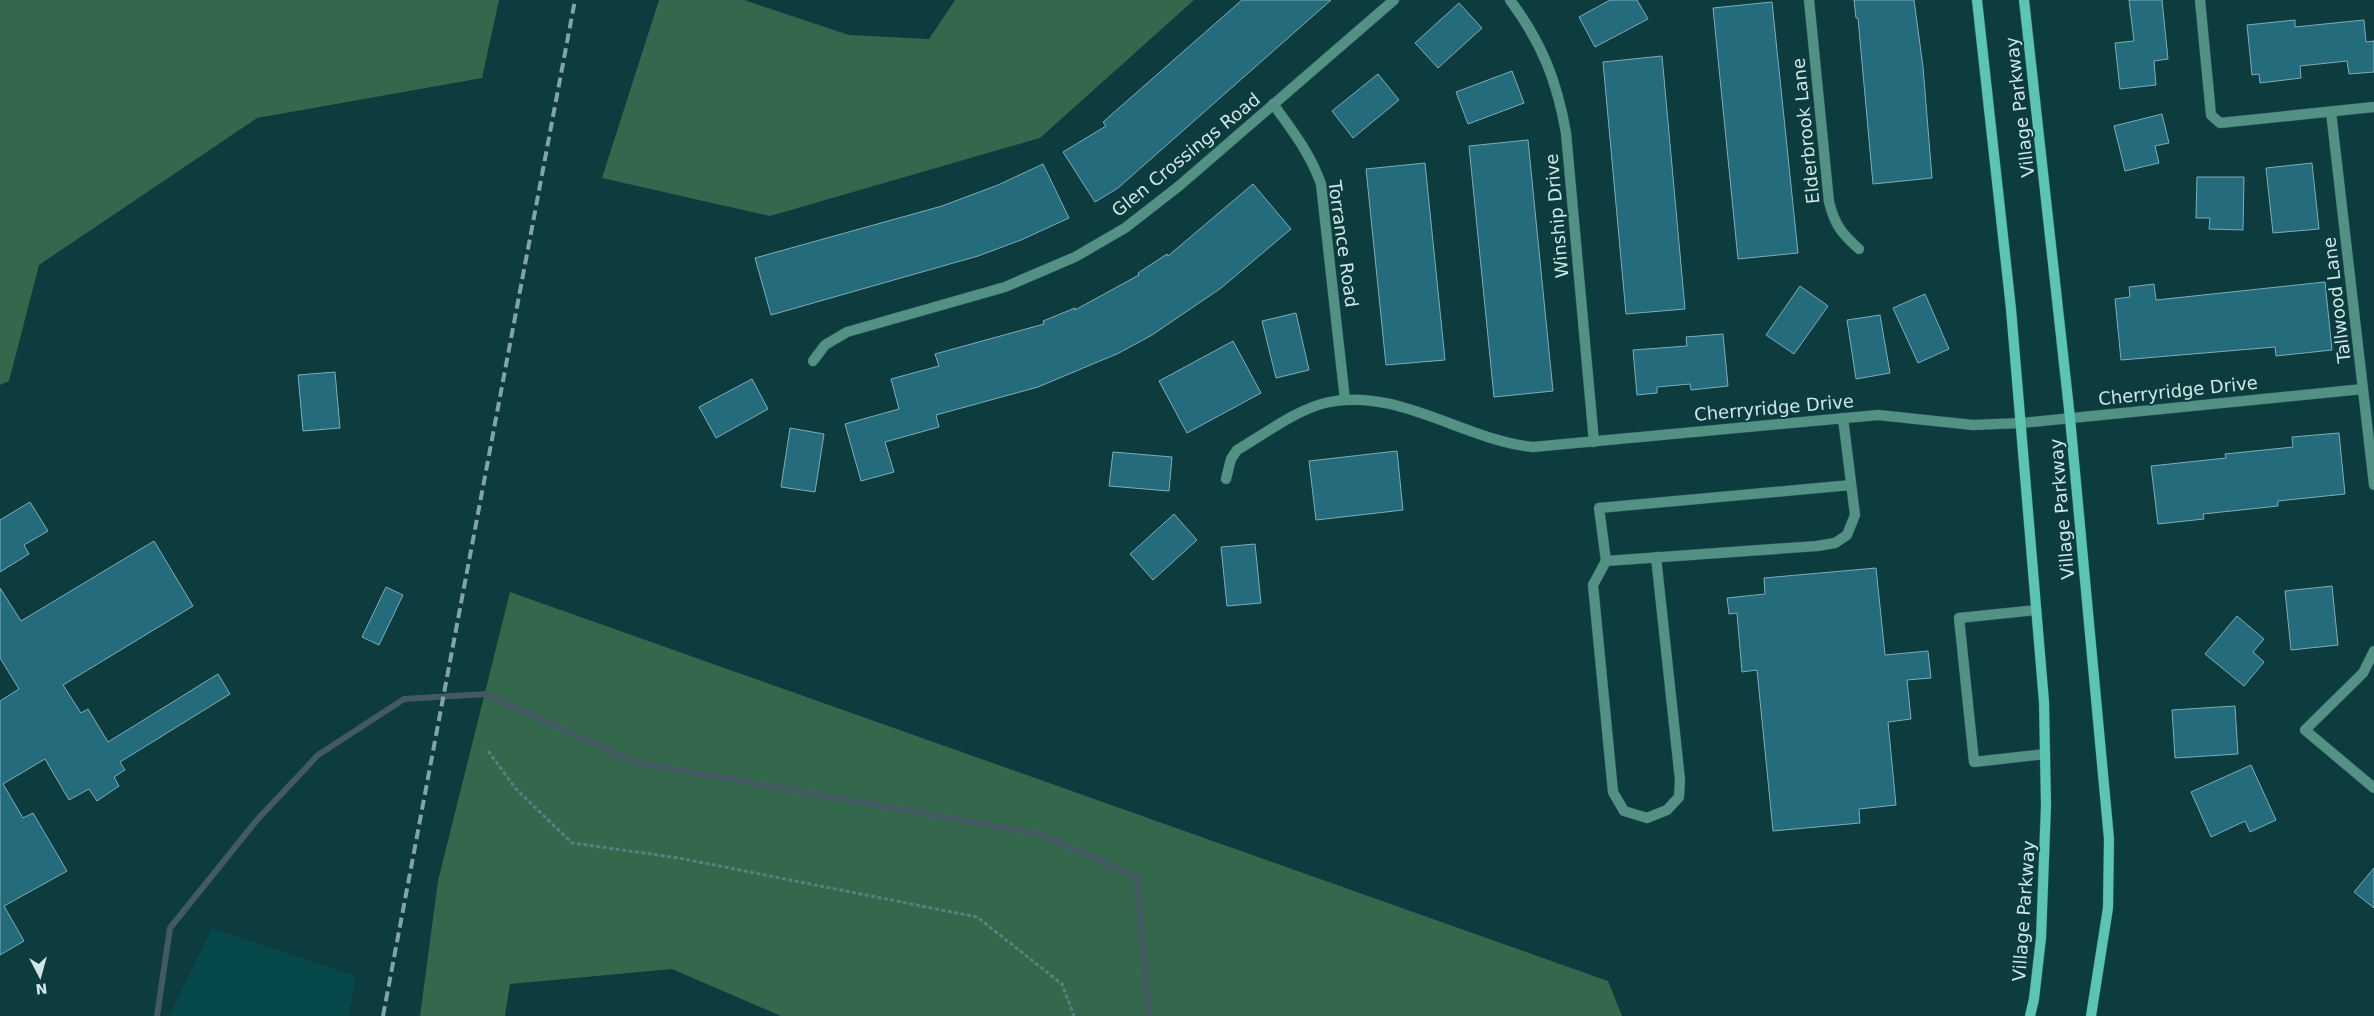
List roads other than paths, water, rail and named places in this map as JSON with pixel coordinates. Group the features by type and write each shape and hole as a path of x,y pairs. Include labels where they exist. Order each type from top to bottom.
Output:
{"main road":[{"name":"Village Parkway","path":"1976,0 2011,309 2044,702 2046,805 2041,938 2034,999 2030,1016"},
{"name":"Village Parkway","path":"2024,0 2070,418 2109,839 2108,908 2091,1016"}],"street":[{"name":"Glen Crossings Road","path":"813,361 824,345 847,332 1005,286 1075,257 1125,228 1179,186 1394,0"},
{"name":"Winship Drive","path":"1510,0 1528,25 1547,61 1560,98 1566,133 1594,442"},
{"name":"Elderbrook Lane","path":"1809,0 1829,202 1834,219 1841,232 1859,249"},
{"path":"2200,0 2211,115 2220,124 2374,107"},
{"name":"Torrance Road","path":"1273,104 1305,149 1321,184 1345,400"},
{"name":"Tallwood Lane","path":"2331,112 2374,485"},
{"name":"Cherryridge Drive","path":"1226,479 1231,459 1237,450 1306,410 1345,400 1367,400 1395,405 1518,445 1533,447 1878,415 1973,425 2021,422 2364,389"},
{"path":"1606,561 1835,543 1847,535 1855,515 1843,418"},
{"path":"1656,557 1680,780 1679,797 1667,810 1647,818 1624,811 1613,792 1592,585 1606,561 1599,508 1851,484"},
{"path":"2036,610 1959,618 1974,762 2045,754"},
{"path":"2374,651 2362,673 2305,730 2374,788"}],"waterway":[{"path":"157,1016 170,928 257,820 318,755 404,699 486,694 634,762 1040,834 1137,877 1149,1016"}],"railway":[{"path":"383,1016 575,0"}]}
